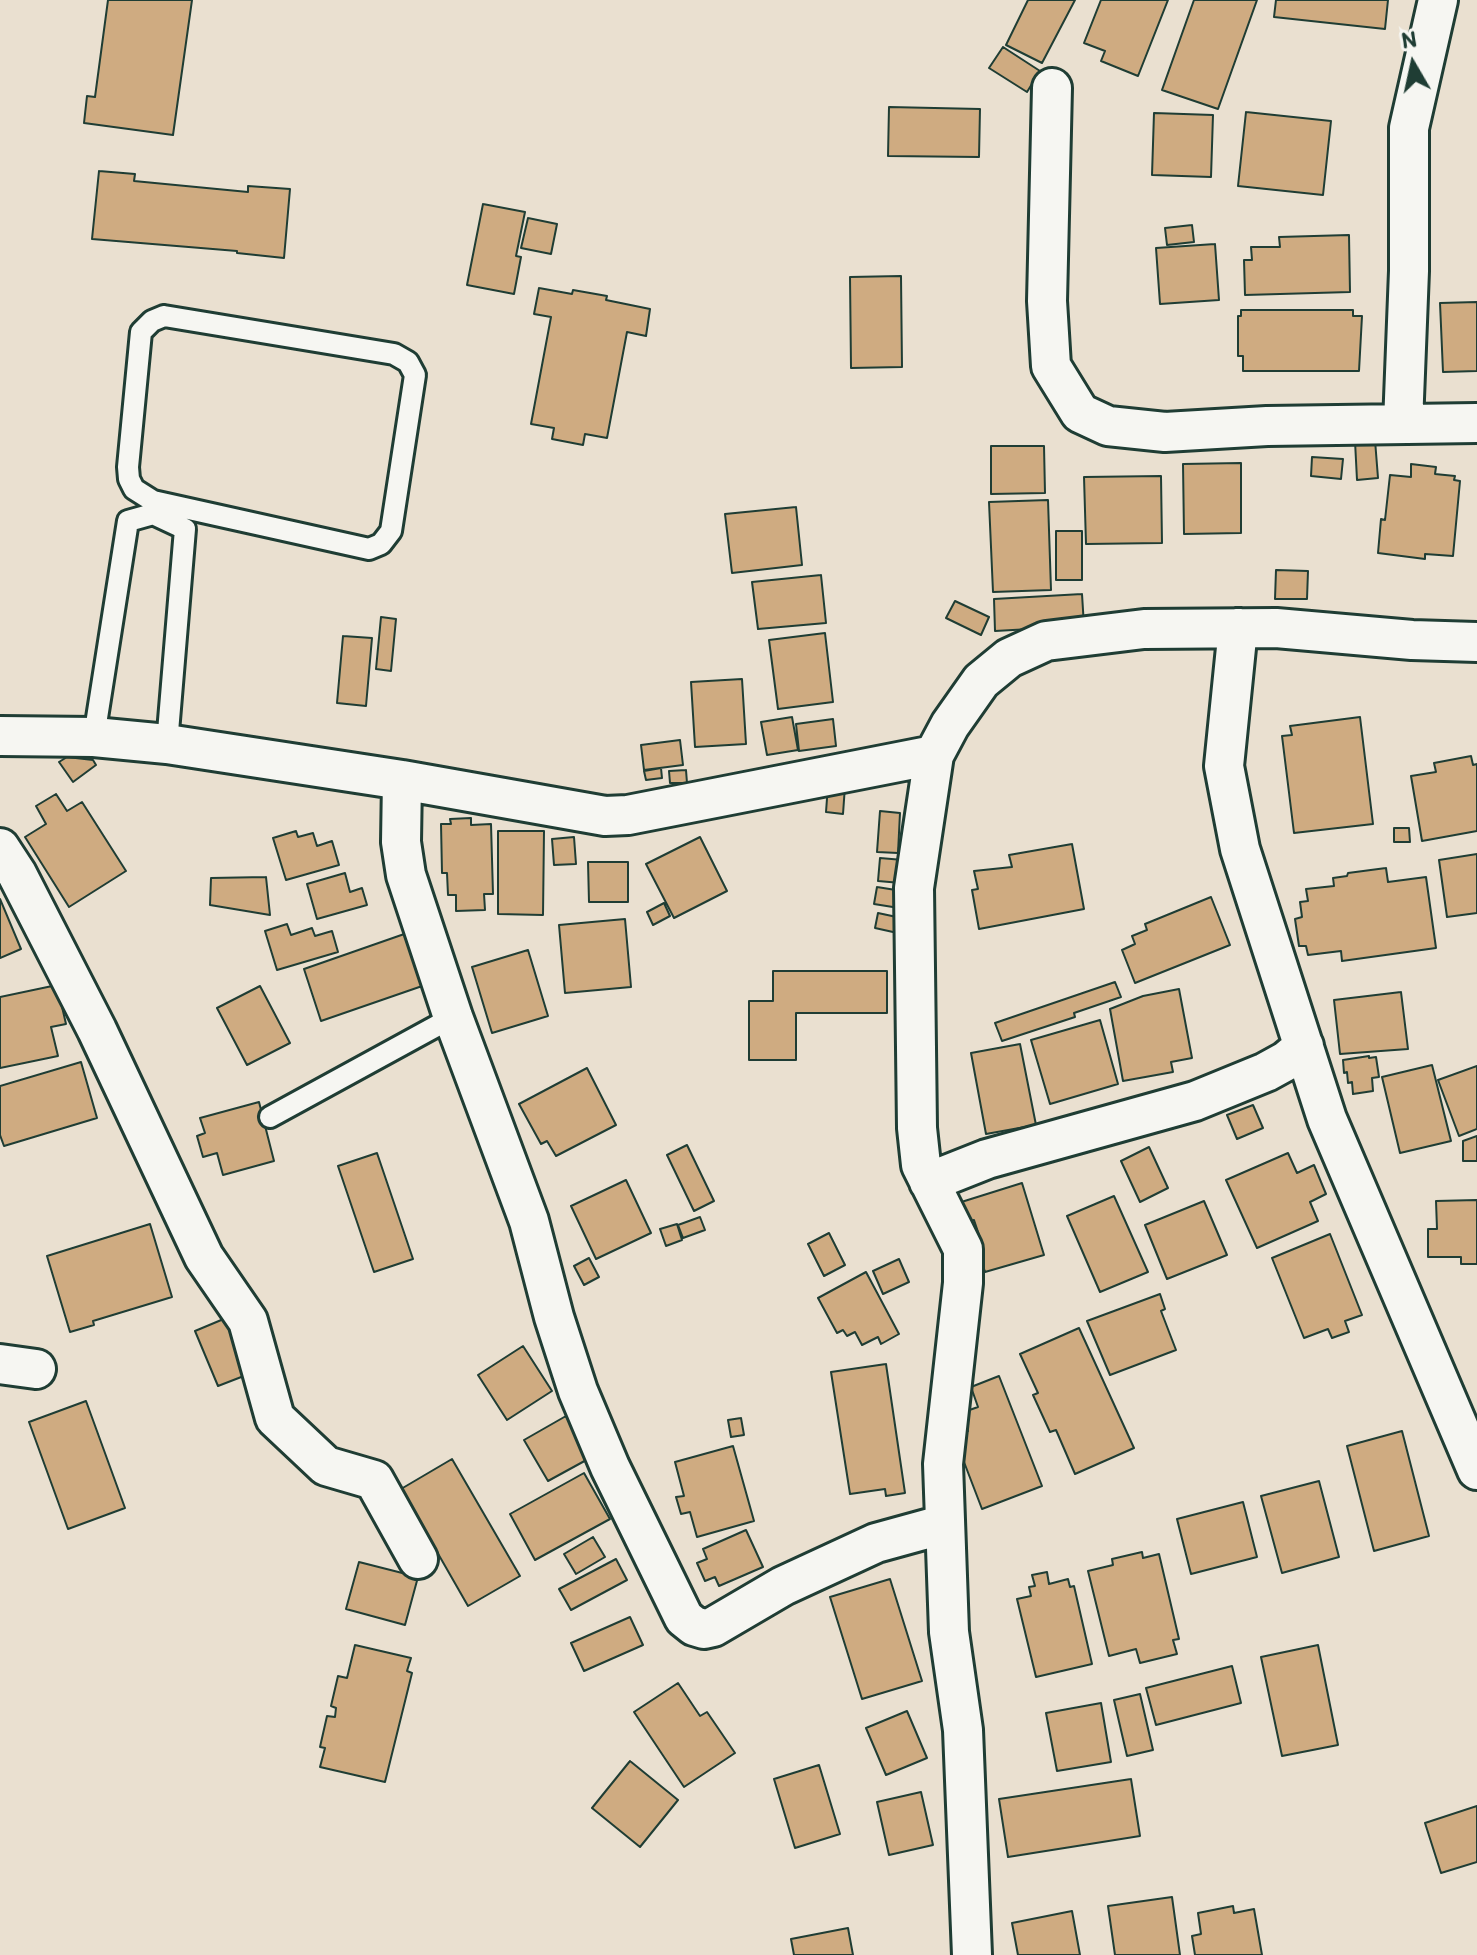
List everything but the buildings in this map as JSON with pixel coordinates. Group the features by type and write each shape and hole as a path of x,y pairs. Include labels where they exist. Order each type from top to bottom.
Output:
{"street":[{"path":"1403,424 1409,271 1409,128 1438,0"},
{"path":"1052,88 1047,301 1051,366 1080,413 1108,426 1165,432 1267,426 1477,423"},
{"path":"1238,628 1224,766 1240,849 1327,1119 1477,1470"},
{"path":"972,1955 963,1730 949,1632 943,1464 963,1283 963,1249 921,1165 917,1128 914,888 934,755 950,725 981,681 1009,658 1046,641 1144,629 1276,628 1412,640 1477,642"},
{"path":"0,736 94,737 167,744 402,780 583,813 628,815 934,755"},
{"path":"402,780 401,842 406,875 453,1017 529,1221 554,1317 592,1428 684,1618 694,1626 704,1629 713,1627 783,1586 876,1543 945,1524"},
{"path":"0,848 17,874 97,1030 204,1257 248,1321 275,1418 326,1466 374,1480 418,1559"},
{"path":"929,1182 987,1159 1195,1101 1266,1072 1304,1046"}],"lane":[{"path":"94,737 128,521 153,508 369,549 381,544 391,531 415,375 408,362 394,354 164,316 152,321 141,332 129,479 134,489 153,508 185,529 167,744"},
{"path":"270,1117 453,1017"}]}
